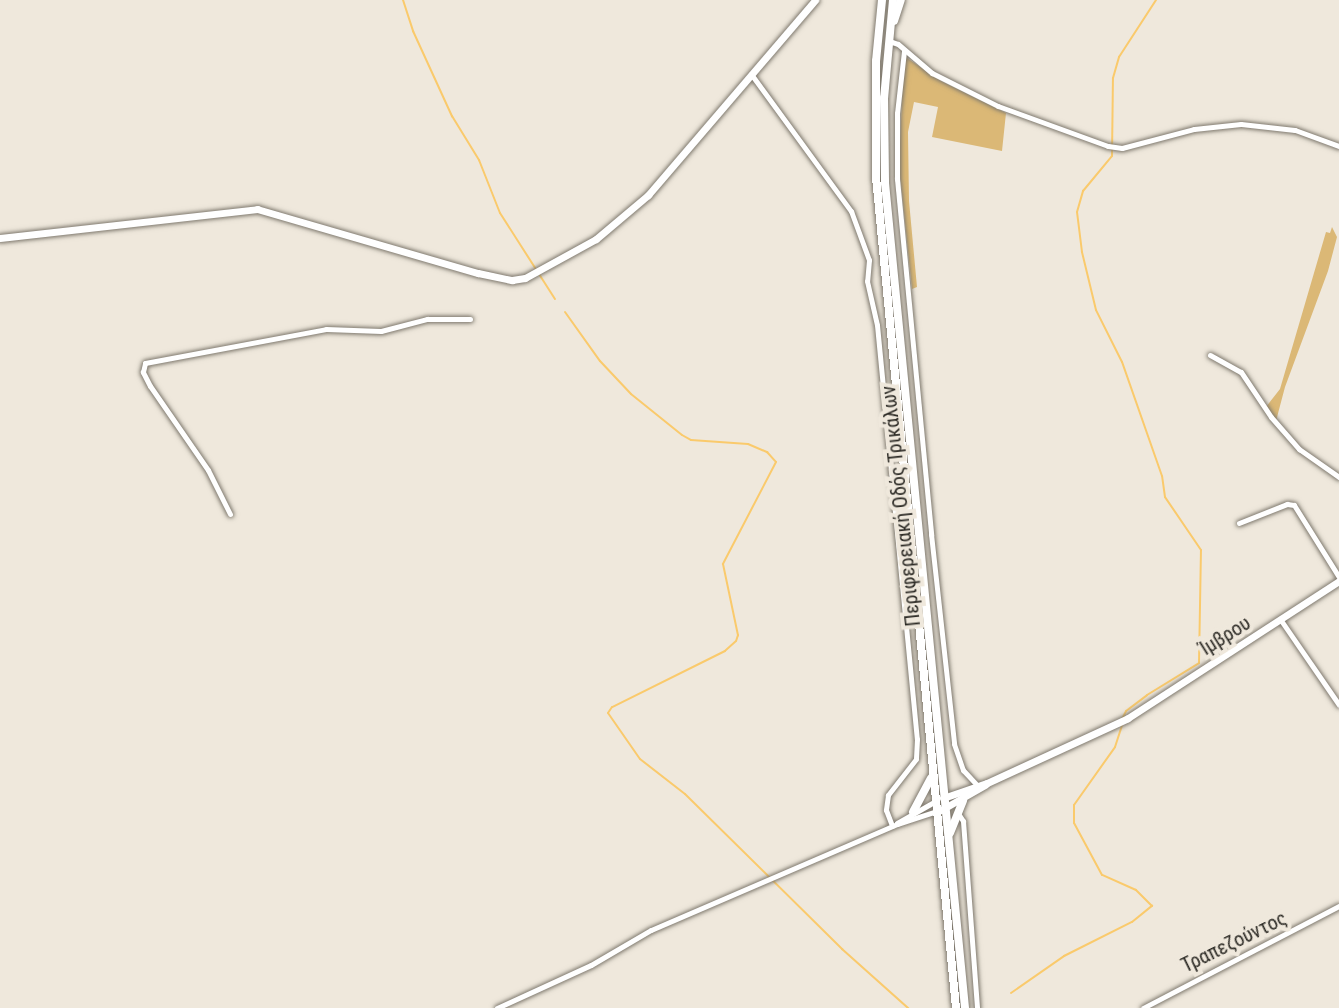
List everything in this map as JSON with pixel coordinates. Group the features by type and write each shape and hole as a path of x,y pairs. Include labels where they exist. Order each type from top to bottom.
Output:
{"main road":[{"name":"Περιφερειακή Οδός Τρικάλων","path":"880,0 874,118 876,177 956,1008"},
{"name":"Περιφερειακή Οδός Τρικάλων","path":"893,0 883,110 885,183 965,1008"},
{"path":"888,39 901,0"},
{"path":"913,812 933,773"},
{"path":"949,838 963,800"}],"street":[{"path":"0,238 257,209 494,277 517,280 531,276 596,239 648,195 815,0"},
{"path":"888,39 932,73 998,106 1108,146 1119,148 1194,129 1241,124 1292,129 1339,146"},
{"path":"904,51 897,113 897,179 934,563 954,744 963,770 977,785"},
{"path":"751,74 851,211 869,260 867,281 874,305 878,339 917,739 916,759 888,795 886,810 894,825"},
{"path":"230,514 208,470 150,386 143,372 145,363 319,330 381,331 427,319 470,319"},
{"path":"1210,355 1241,372 1291,441 1339,477"},
{"path":"1239,523 1287,504 1294,505 1339,579"},
{"name":"Ίμβρου","path":"987,783 1128,718 1339,579"},
{"path":"1280,619 1339,705"},
{"path":"894,825 946,796 987,783"},
{"path":"497,1008 581,970 651,930 894,825 963,800 987,783"},
{"path":"957,811 963,821 977,1008"},
{"name":"Τραπεζούντος","path":"1143,1008 1339,906"}],"shaded area":[{"path":"904,56 941,81 1006,113 1002,151 932,137 938,107 914,102 908,132 909,201 917,287 912,289 899,165"},
{"path":"1332,227 1337,237 1328,271 1285,387 1276,421 1266,407 1280,389 1326,232 1330,233"}],"waterway":[{"path":"403,0 413,31 452,116 479,160 500,213 555,299"},
{"path":"1122,719 1126,711 1147,695 1199,663 1201,550 1165,497 1162,476 1122,362 1096,310 1082,252 1077,212 1083,191 1112,156 1113,78 1119,57 1156,0"},
{"path":"565,312 600,361 631,394 682,435 691,440 748,444 767,452 776,462 723,564 738,635 736,641 725,651 612,707 608,713 640,759 685,794 842,949 908,1008"},
{"path":"1011,993 1064,956 1132,922 1152,906 1136,890 1102,875 1074,823 1074,805 1115,747 1122,725"}]}
